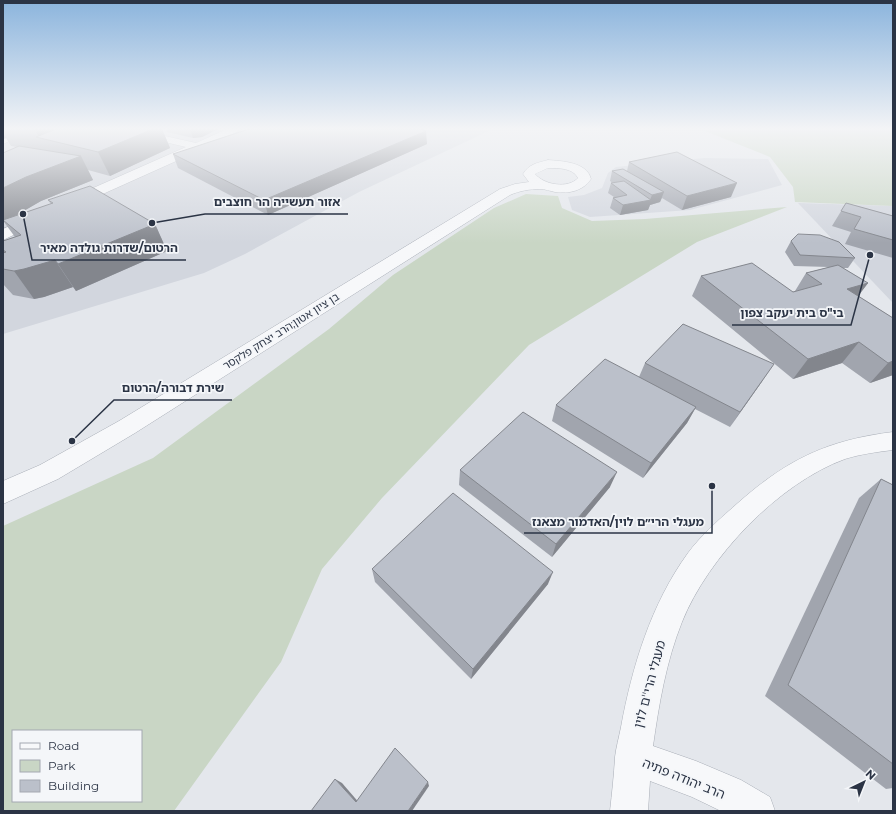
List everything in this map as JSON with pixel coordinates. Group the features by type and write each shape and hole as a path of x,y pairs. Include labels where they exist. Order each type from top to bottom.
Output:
{"street":[{"path":"3,235 55,210 153,167"},
{"name":"בן ציון אטון;הרב יצחק פלקסר","path":"3,493 49,472 109,438 474,210 514,188 534,168 538,167"},
{"name":"בן ציון אטון;הרב יצחק פלקסר","path":"514,188 541,185 570,188 583,183 585,179 584,175 572,167"},
{"path":"529,174 535,182 541,185"},
{"name":"מעגלי הרי''ם לוין","path":"629,811 633,757 637,729 651,666 673,605 698,563 724,532 778,484 817,461 852,448 893,441"},
{"name":"הרב יהודה פתיה","path":"633,757 704,783 756,811"}],"shaded area":[{"path":"3,167 412,167 359,192 245,254 204,273 3,334"},
{"path":"616,167 772,167 782,185 690,210 590,217 572,210 568,197 584,195 602,188 608,173"},
{"path":"798,203 893,206 893,303"}],"green space":[{"path":"778,167 893,167 893,206 795,202 793,187"},
{"path":"526,194 558,196 562,208 592,221 645,219 787,207 697,242 529,345 382,498 322,569 281,662 174,811 3,811 3,526 153,458 329,329 393,275 494,208"}],"building":[{"path":"3,167 52,167 26,177 3,188"},
{"path":"199,167 342,167 264,200"},
{"path":"638,167 706,167 737,183 687,196"},
{"path":"623,169 664,192 652,195 612,171"},
{"path":"624,181 651,200 623,205 613,198 627,195 611,183"},
{"path":"90,186 155,224 58,264 55,260 14,271 3,269 3,253 6,252 3,250 3,241 21,235 3,220 53,203 48,200"},
{"path":"846,203 893,216 893,240 854,229 861,217 841,211"},
{"path":"798,234 820,235 839,242 855,258 800,255 791,241"},
{"path":"752,263 793,292 822,284 806,273 838,265 868,283 847,289 893,318 893,361 888,363 859,342 808,359 701,276"},
{"path":"683,324 774,364 740,412 645,363"},
{"path":"605,359 696,407 651,463 556,405"},
{"path":"523,412 617,472 556,544 460,470"},
{"path":"881,479 893,485 893,764 788,685"},
{"path":"453,493 553,572 473,669 372,569"},
{"path":"395,748 428,782 408,811 311,811 335,779 356,802"}],"place":[{"name":"הרטום/שדרות גולדה מאיר","path":"23,214"},
{"name":"אזור תעשייה הר חוצבים","path":"152,223"},
{"name":"בי\"ס בית יעקב צפון","path":"870,255"},
{"name":"שירת דבורה/הרטום","path":"72,441"},
{"name":"מעגלי הרי״ם לוין/האדמור מצאנז","path":"712,486"}]}
